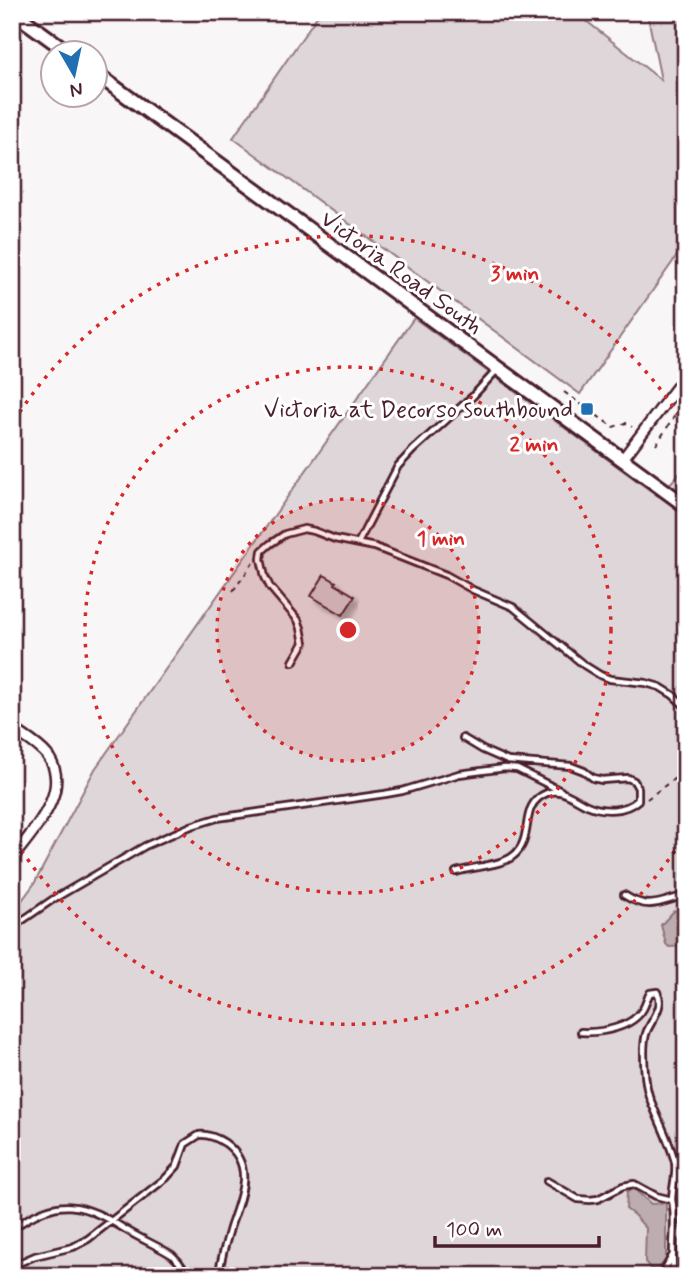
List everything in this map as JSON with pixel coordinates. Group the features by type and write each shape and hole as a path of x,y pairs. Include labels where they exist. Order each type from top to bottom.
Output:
{"main road":[{"path":"13,12 49,38"},
{"name":"Victoria Road South","path":"108,82 686,506"}],"street":[{"path":"622,460 686,375"},
{"path":"12,728 48,756 56,784 51,804 12,859"}],"lane":[{"path":"358,543 398,466 498,369"},
{"path":"293,662 304,643 301,628 265,577 261,559 262,551 276,540 304,529 375,547 446,575 472,590 513,607 600,676 660,687 686,707"},
{"path":"12,930 52,900 145,846 204,821 385,794 459,774 505,768 517,769 593,807 618,809 638,800 639,793 634,781 628,778 601,780 570,766 508,761 463,738"},
{"path":"456,872 513,857 526,839 527,816 533,804 546,793 561,791"},
{"path":"624,895 647,905 686,895"},
{"path":"581,1032 606,1031 623,1025 642,1011 650,993 657,992 660,995 659,1008 645,1038 645,1071 650,1098 676,1170 671,1200 674,1221 672,1276"},
{"path":"179,1143 199,1135 213,1137 227,1145 237,1157 243,1174 241,1198 218,1276"},
{"path":"12,1266 81,1243 166,1178 177,1166 185,1144 199,1135"},
{"path":"547,1181 578,1199 598,1199 623,1186 634,1184 656,1196 671,1200"},
{"path":"12,1229 40,1212 60,1206 82,1207 172,1255 189,1276"},
{"path":"665,1276 664,1271 672,1255"}],"path":[{"path":"564,392 613,428 626,423 633,428"},
{"path":"656,445 686,398"},
{"path":"233,591 262,551"},
{"path":"629,806 650,797 686,770"}],"shaded area":[{"path":"320,12 575,12 661,80 647,12 686,12 686,243 580,394 233,138"},
{"path":"414,318 658,496 686,467 686,1276 12,1276 12,914 34,884 95,769"},
{"path":"686,910 686,946 669,947 661,925 674,911"},
{"path":"634,1189 651,1204 666,1203 666,1259 659,1268 651,1269 645,1262 646,1228 626,1209 627,1192"}],"building":[{"path":"324,575 355,596 343,615 311,596"}],"waterway":[{"path":"651,1269 651,1276"}],"place":[{"name":"Victoria at Decorso southbound","path":"587,409"}]}
